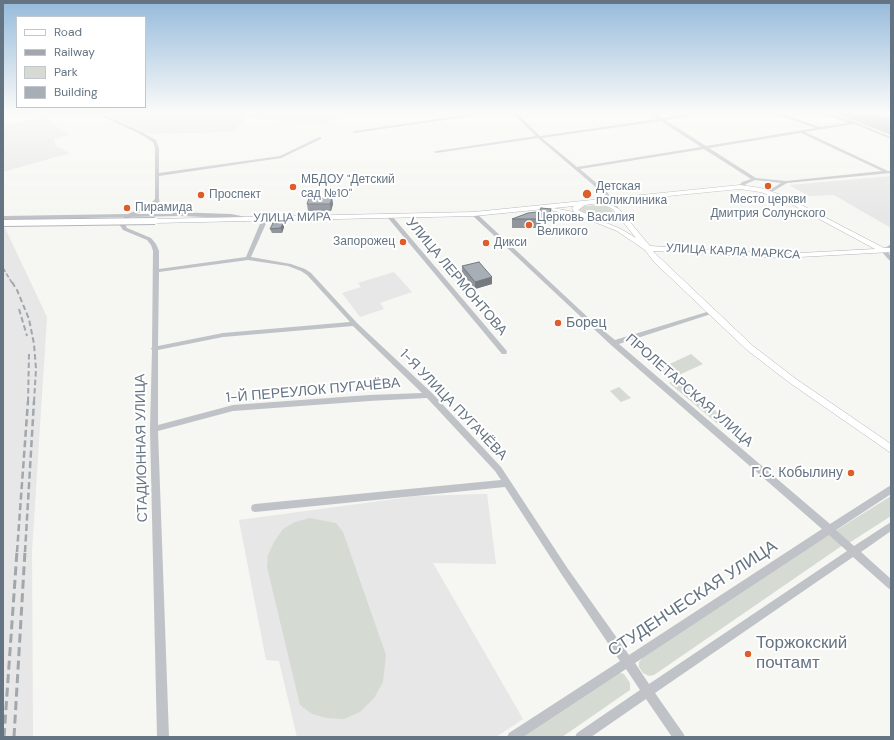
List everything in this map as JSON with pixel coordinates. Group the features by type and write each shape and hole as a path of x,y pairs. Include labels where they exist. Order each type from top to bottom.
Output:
{"main road":[{"path":"646,248 620,230 586,217 578,213 575,208 578,205 610,200 740,187 770,192 785,198 889,254"},
{"path":"589,203 606,204 617,210 657,260 750,348 775,368 891,450"},
{"name":"УЛИЦА МИРА","path":"253,219 474,214 589,203"},
{"name":"УЛИЦА МИРА","path":"537,208 556,210 586,217"},
{"path":"586,217 608,219 616,217 617,210"},
{"path":"3,223 253,219"},
{"name":"УЛИЦА КАРЛА МАРКСА","path":"646,248 781,256 889,254"}],"street":[{"path":"157,147 156,175 159,209"},
{"path":"156,175 281,157 302,147"},
{"path":"436,152 474,147"},
{"path":"551,147 593,182 617,210"},
{"path":"577,168 714,147"},
{"path":"834,147 889,172"},
{"path":"705,148 756,179"},
{"path":"740,187 744,183 756,179 786,182 889,172"},
{"path":"770,192 786,182"},
{"path":"128,216 145,210 154,204 157,199"},
{"name":"УЛИЦА МИРА","path":"145,210 159,209 177,214 231,216 253,219"},
{"path":"3,218 177,214"},
{"name":"ПРОЛЕТАРСКАЯ УЛИЦА","path":"474,214 613,343 829,529 891,585"},
{"name":"СТАДИОННАЯ УЛИЦА","path":"128,216 122,222 122,226 147,238 154,245 156,251 154,429 163,737"},
{"name":"УЛИЦА ЛЕРМОНТОВА","path":"390,216 504,352"},
{"path":"248,258 265,219"},
{"path":"889,254 891,246"},
{"name":"1-Я УЛИЦА ПУГАЧЁВА","path":"156,272 248,258 289,265 304,270 355,324 429,395 498,469 626,662 679,737"},
{"path":"613,343 712,312"},
{"path":"154,349 223,335 355,324"},
{"name":"1-Й ПЕРЕУЛОК ПУГАЧЁВА","path":"154,429 233,408 429,395"},
{"path":"256,508 507,483"},
{"name":"СТУДЕНЧЕСКАЯ УЛИЦА","path":"513,737 891,488"},
{"path":"581,737 891,526"}],"shaded area":[{"path":"3,147 57,147 70,153 3,172"},
{"path":"891,176 891,228 834,195 809,196 789,185"},
{"path":"3,228 5,228 47,317 32,551 33,737 3,737"},
{"path":"394,272 412,292 380,303 384,309 360,317 342,293 361,287 358,283"},
{"path":"487,494 496,564 433,563 523,719 496,737 297,737 279,661 266,660 239,520 417,496"}],"green space":[{"path":"596,205 606,206 612,210 613,213 609,216 599,217 582,212 579,209 580,207"},
{"path":"691,354 703,364 670,379 659,369"},
{"path":"676,379 727,420 719,425 669,383"},
{"path":"619,387 631,398 621,402 610,391"},
{"path":"891,496 891,516 849,543 835,531"},
{"path":"310,518 336,523 343,532 386,655 383,682 374,698 360,712 344,719 327,718 312,714 300,705 267,567 268,555 274,542 283,529 295,522"},
{"path":"830,533 843,545 654,675 649,676 643,673 639,667 639,662 643,657"},
{"path":"617,672 624,674 630,683 630,690 562,737 519,737"}],"building":[{"path":"309,198 332,198 330,204 307,204"},
{"path":"541,208 551,209 549,215 539,213"},
{"path":"537,212 541,217 537,217 538,219 512,219 528,213"},
{"path":"273,223 283,223 281,228 270,229"},
{"path":"479,262 492,277 475,282 462,266"}],"railway":[{"path":"3,268 12,283"},
{"path":"12,282 17,290 29,319 34,344 36,369 34,402"},
{"path":"19,309 27,336"},
{"path":"28,402 29,354"},
{"path":"17,552 28,401"},
{"path":"25,552 34,401"},
{"path":"4,737 17,551"},
{"path":"14,737 25,551"}],"place":[{"name":"Место церкви Дмитрия Солунского","path":"768,186"},
{"name":"МБДОУ \"Детский сад №10\"","path":"293,187"},
{"name":"Детская поликлиника","path":"587,194"},
{"name":"Проспект","path":"201,195"},
{"name":"Пирамида","path":"127,208"},
{"name":"Церковь Василия Великого","path":"529,225"},
{"name":"Запорожец","path":"403,242"},
{"name":"Дикси","path":"486,243"},
{"name":"Борец","path":"558,323"},
{"name":"Г.С. Кобылину","path":"851,473"},
{"name":"Торжокский почтамт","path":"748,654"}]}
